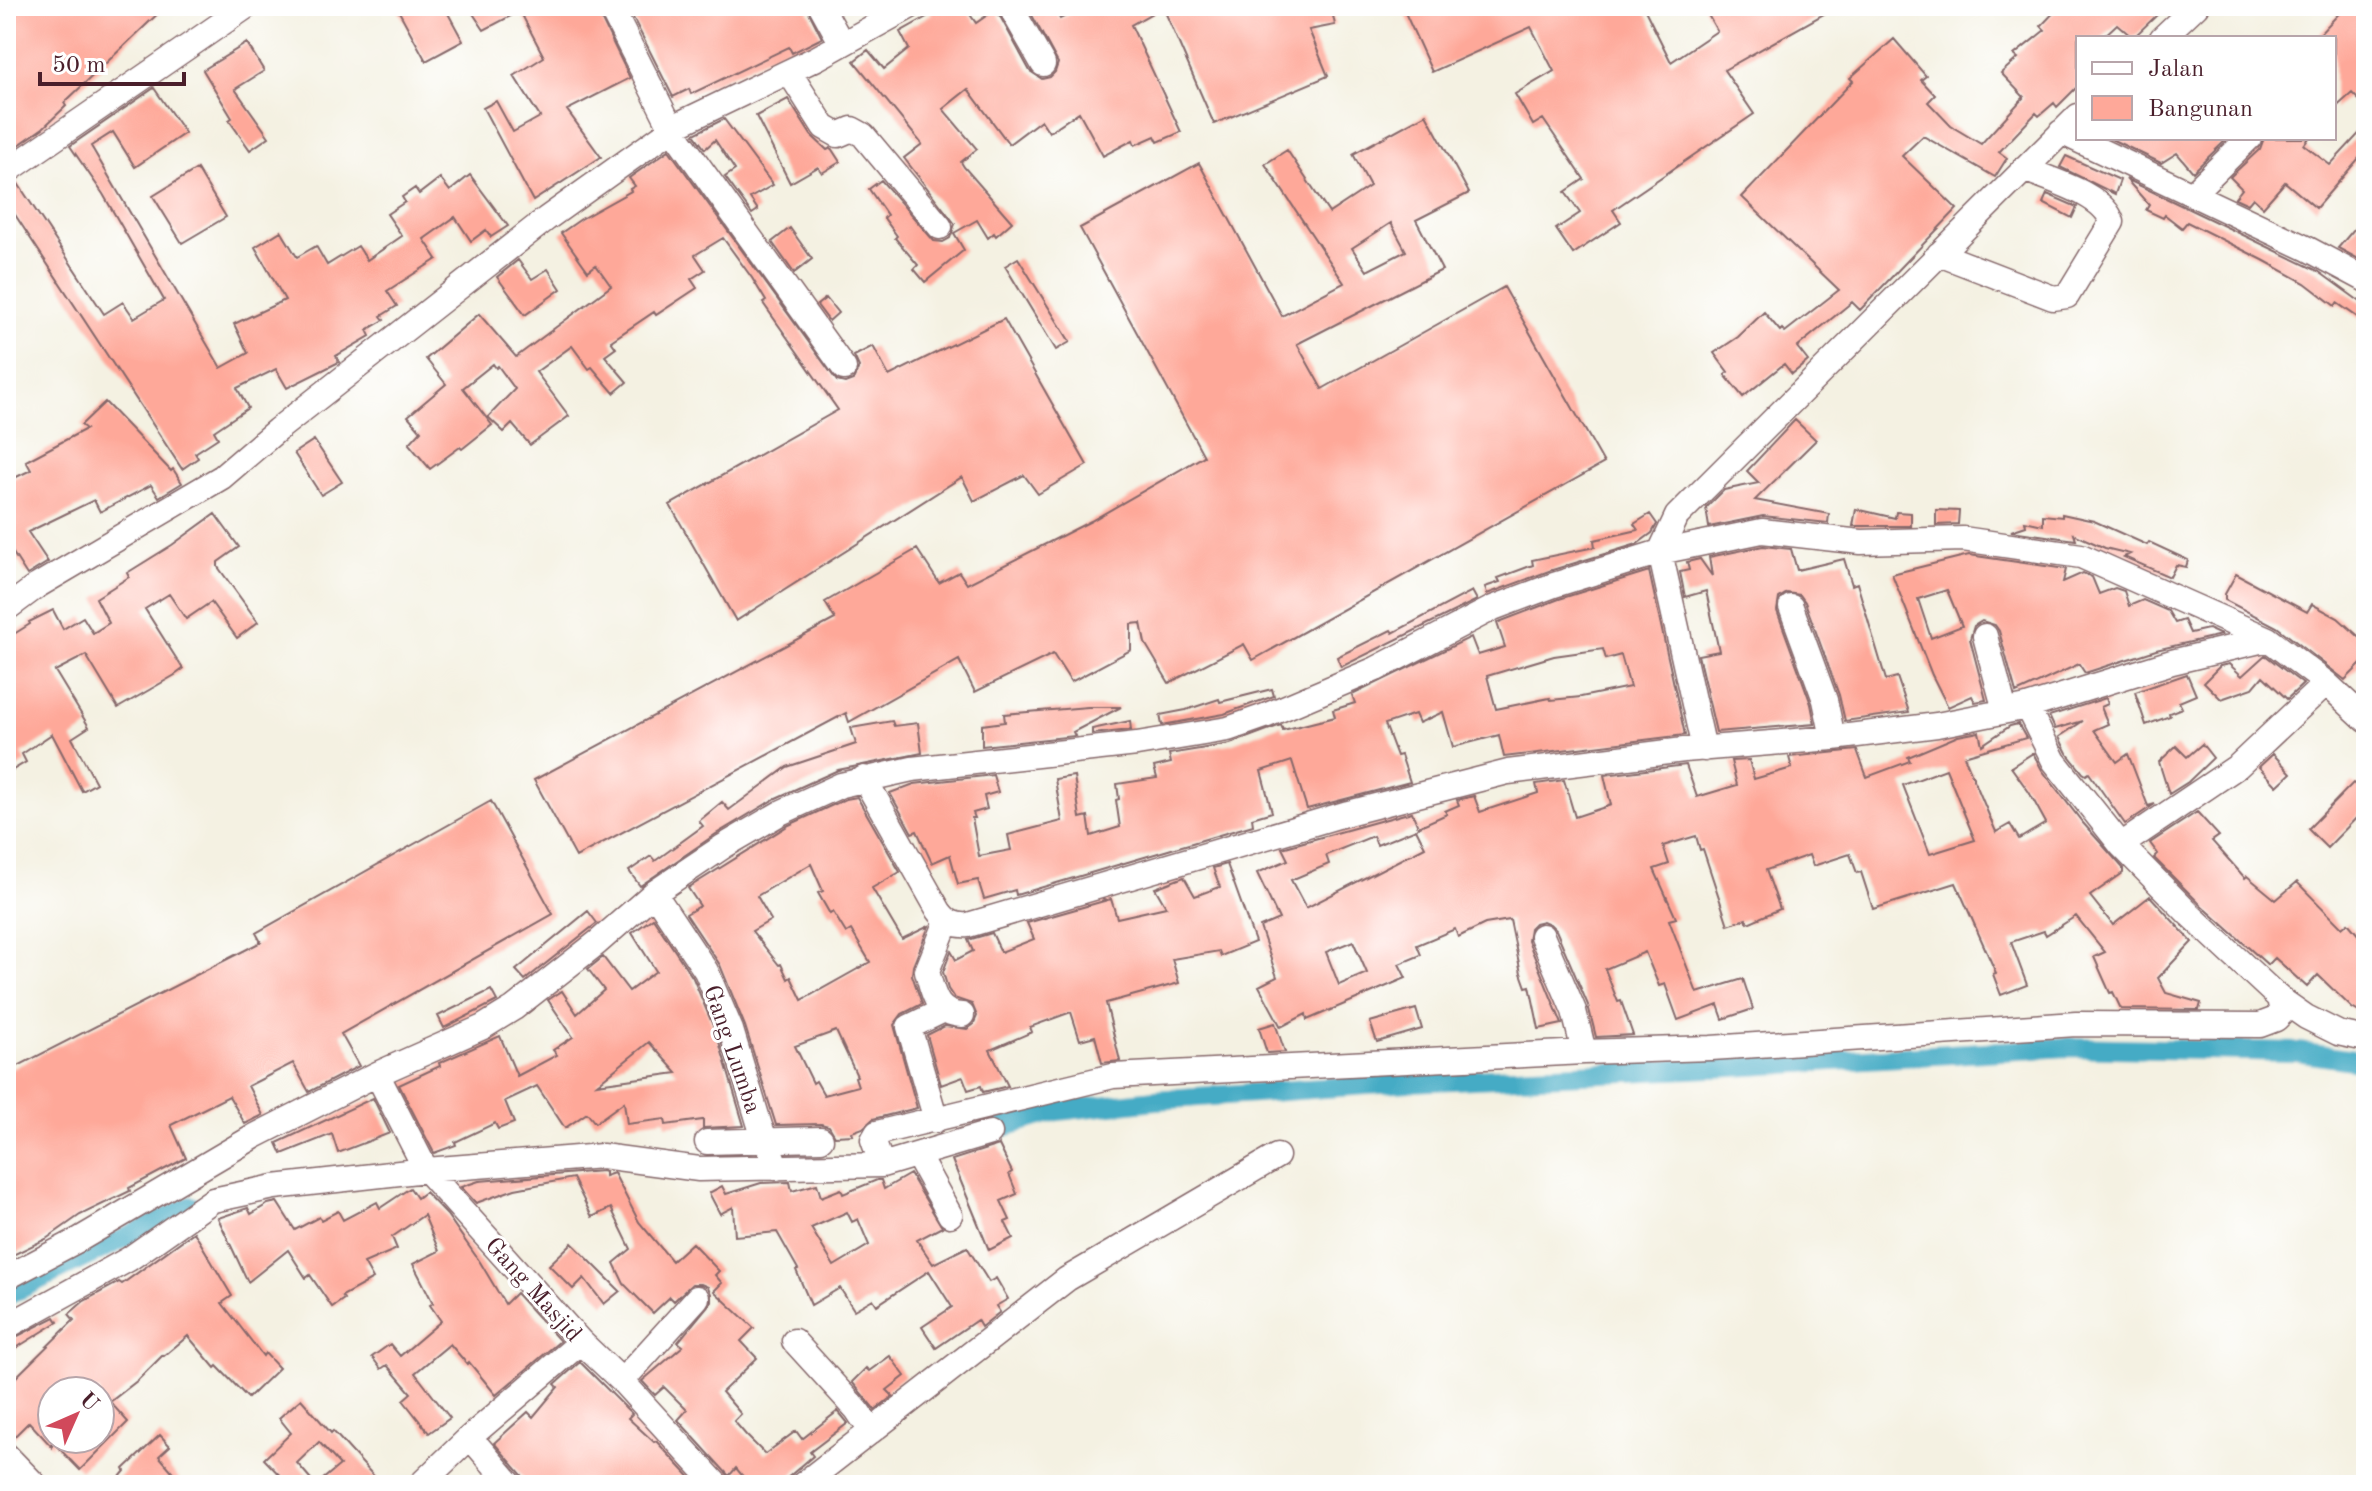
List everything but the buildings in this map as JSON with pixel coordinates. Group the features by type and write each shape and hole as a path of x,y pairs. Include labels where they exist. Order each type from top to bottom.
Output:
{"street":[{"path":"6,172 247,6"},
{"path":"610,6 672,129 844,368"},
{"path":"821,6 842,44"},
{"path":"6,609 37,586 222,477 277,430 546,219 672,129 789,72 911,6"},
{"path":"1010,6 1043,64"},
{"path":"789,72 824,127 838,135 852,129 863,135 940,227"},
{"path":"1704,749 1660,552 1682,508 1726,468 2070,124"},
{"path":"2098,140 2192,194 2366,280"},
{"path":"2192,194 2247,140"},
{"path":"1939,254 2053,298 2067,296 2112,222 2109,211 2097,200 2024,169"},
{"path":"6,1327 129,1259 145,1225 255,1136 377,1074 483,1027 514,1008 597,943 654,893 782,812 841,785 912,769 1137,744 1228,729 1376,669 1493,608 1554,585 1660,552 1762,531 1861,542 1963,539 2094,559 2268,639 2326,683 2366,720"},
{"path":"1791,607 1825,700 1833,738"},
{"path":"1985,636 2016,709 2121,845 2279,998 2306,1017 2338,1033 2366,1039"},
{"path":"864,778 947,921 959,926 1348,813 1508,772 1937,725 2016,709 2172,662 2268,639"},
{"path":"2121,845 2238,766 2326,683"},
{"name":"Gang Lumba","path":"654,893 706,971 731,1030 770,1151"},
{"path":"936,1120 909,1027 953,1013 938,1002 927,971 947,921"},
{"path":"1542,936 1574,1011 1584,1052"},
{"path":"878,1156 877,1133 1113,1076 1711,1048 2076,1024 2260,1025 2282,1013 2279,998"},
{"name":"Gang Masjid","path":"377,1074 421,1160 581,1342 622,1381 717,1485"},
{"path":"707,1142 770,1151 917,1155 990,1133"},
{"path":"6,1278 213,1200 421,1160 602,1156 699,1169 821,1139"},
{"path":"917,1155 950,1215"},
{"path":"802,1485 1067,1279 1277,1156"},
{"path":"622,1381 697,1298"},
{"path":"794,1341 857,1410 871,1431"},
{"path":"420,1485 470,1437 581,1342"},
{"path":"470,1437 511,1485"},
{"path":"6,1455 35,1485"}],"waterway":[{"path":"977,1135 1057,1111 1155,1100 1408,1082 2067,1047 2298,1052 2366,1062"},
{"path":"6,1296 191,1206"}]}
